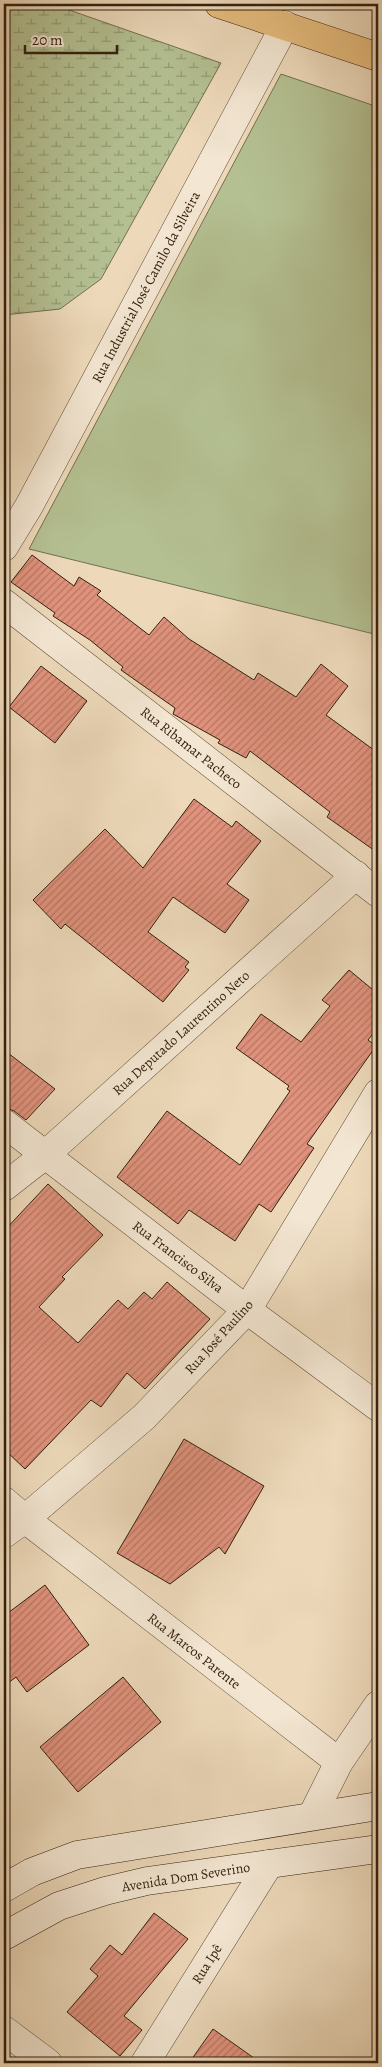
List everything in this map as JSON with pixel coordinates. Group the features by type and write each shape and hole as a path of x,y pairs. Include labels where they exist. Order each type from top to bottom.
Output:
{"main road":[{"path":"220,4 378,56"}],"street":[{"name":"Rua Industrial José Camilo da Silveira","path":"4,548 30,506 284,25"},
{"name":"Rua Ribamar Pacheco","path":"4,603 378,893"},
{"name":"Rua Deputado Laurentino Neto","path":"4,1187 45,1155 356,875"},
{"name":"Rua José Paulino","path":"14,1527 144,1417 247,1310 378,1093"},
{"name":"Rua Francisco Silva","path":"4,1123 247,1310 378,1407"},
{"name":"Rua Marcos Parente","path":"4,1501 14,1527 338,1762"},
{"path":"312,1816 338,1762 378,1706"},
{"path":"4,1888 32,1872 77,1855 378,1806"},
{"name":"Avenida Dom Severino","path":"4,1936 59,1906 105,1890 146,1881 378,1849"},
{"name":"Rua Ipê","path":"145,2063 269,1864"},
{"path":"4,2030 48,2063"}],"green space":[{"path":"4,4 52,4 221,63 101,279 60,309 4,315"},
{"path":"281,74 378,107 378,635 29,549"}],"building":[{"path":"32,555 74,586 79,577 101,591 97,595 149,635 164,617 189,639 254,680 258,673 296,697 321,664 348,686 326,715 378,753 378,853 327,817 330,812 250,751 246,758 218,743 220,740 173,714 175,708 121,670 123,667 90,640 53,616 55,613 11,582"},
{"path":"41,666 87,701 55,743 9,707"},
{"path":"194,799 232,827 236,821 261,841 227,884 249,900 225,933 173,897 148,932 189,962 185,967 189,970 163,1002 65,924 61,929 33,900 105,829 143,868"},
{"path":"349,970 378,994 378,1027 368,1040 376,1046 307,1144 314,1148 271,1212 259,1204 235,1241 189,1210 178,1224 117,1177 167,1111 240,1165 290,1091 287,1089 289,1086 236,1048 261,1014 301,1042 330,1006 322,1000"},
{"path":"4,1050 55,1089 26,1120 14,1111 4,1107"},
{"path":"48,1184 103,1235 62,1277 65,1279 39,1307 78,1343 118,1300 128,1309 144,1292 152,1299 167,1282 210,1319 145,1389 127,1373 101,1407 91,1400 25,1469 4,1449 4,1231"},
{"path":"184,1439 264,1486 225,1554 219,1547 170,1584 117,1553"},
{"path":"45,1585 89,1645 27,1692 16,1677 4,1686 4,1616"},
{"path":"123,1677 161,1722 78,1792 40,1747"},
{"path":"154,1913 188,1939 124,2016 142,2030 120,2056 67,2012 98,1976 90,1969 110,1945 122,1955"},
{"path":"213,2029 261,2063 189,2063"}]}
